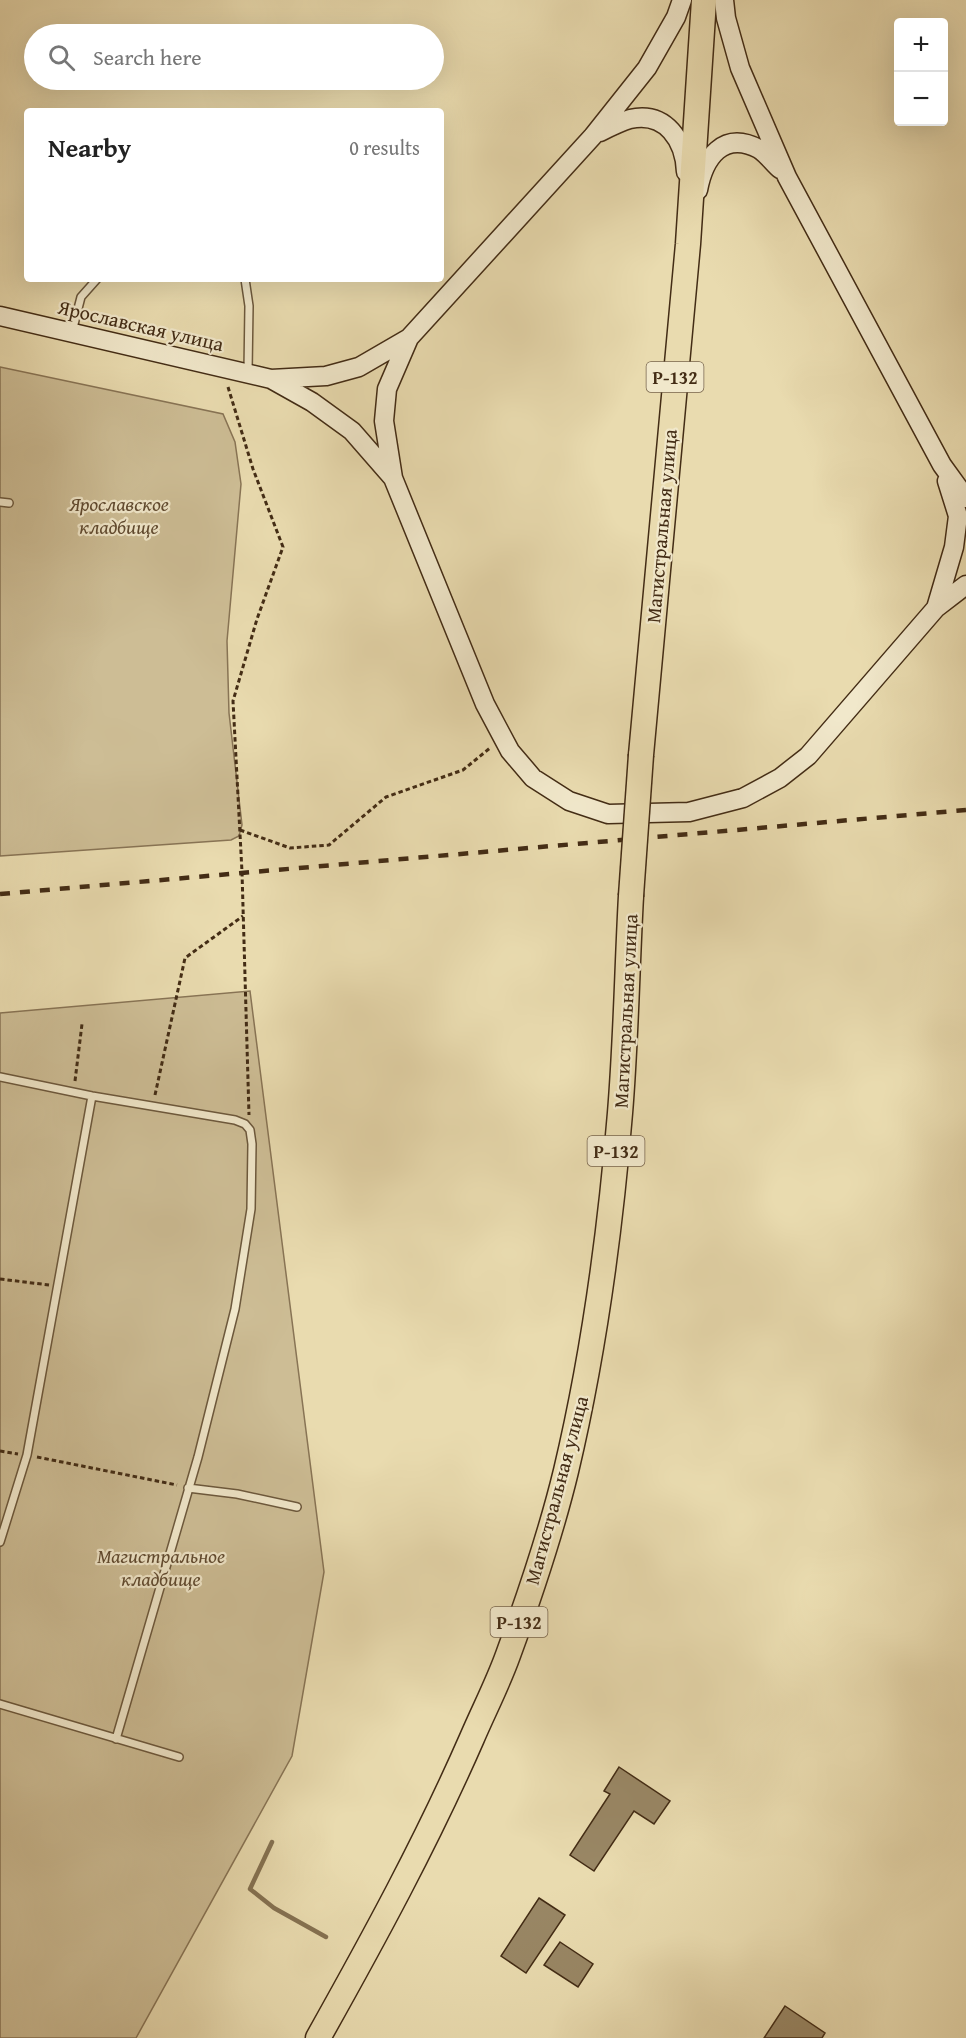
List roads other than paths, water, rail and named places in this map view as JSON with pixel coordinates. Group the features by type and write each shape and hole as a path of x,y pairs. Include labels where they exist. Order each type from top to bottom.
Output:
{"highway":[{"name":"Магистральная улица","path":"318,2038 407,1876 452,1783 503,1668 546,1541 565,1473 591,1347 604,1266 621,1111 630,896 688,244 704,0"}],"main road":[{"path":"271,379 326,376 359,367 409,338 593,136 647,68 676,17 682,0"},
{"path":"724,0 726,18 740,68 787,177 942,465 966,498"},
{"path":"593,136 632,118 656,121 669,128 679,141 685,159 688,244"},
{"path":"688,244 700,178 712,152 727,145 745,144 761,150 787,177"},
{"name":"Ярославская улица","path":"0,316 271,379"},
{"path":"409,338 387,389 384,421 393,478 485,704 510,751 533,778 569,801 608,814 689,812 743,798 780,778 808,756 936,608 966,585"},
{"path":"271,379 312,402 352,431 393,478"},
{"path":"936,608 954,548 958,516 942,465"}],"lane":[{"path":"71,332 81,297 94,282"},
{"path":"245,282 249,306 248,373"},
{"path":"0,502 9,502"},
{"path":"0,1077 92,1096 235,1120 245,1124 250,1130 252,1144 250,1209 235,1309 198,1457 116,1738"},
{"path":"0,1542 27,1455 92,1096"},
{"path":"188,1488 237,1494 297,1507"},
{"path":"0,1704 179,1757"}],"waterway":[{"path":"272,1842 250,1889 274,1908 326,1937"}],"railway":[{"path":"0,894 966,810"}],"park label":[{"name":"Ярославское кладбище","path":"119,514"},
{"name":"Магистральное кладбище","path":"161,1566"}]}
